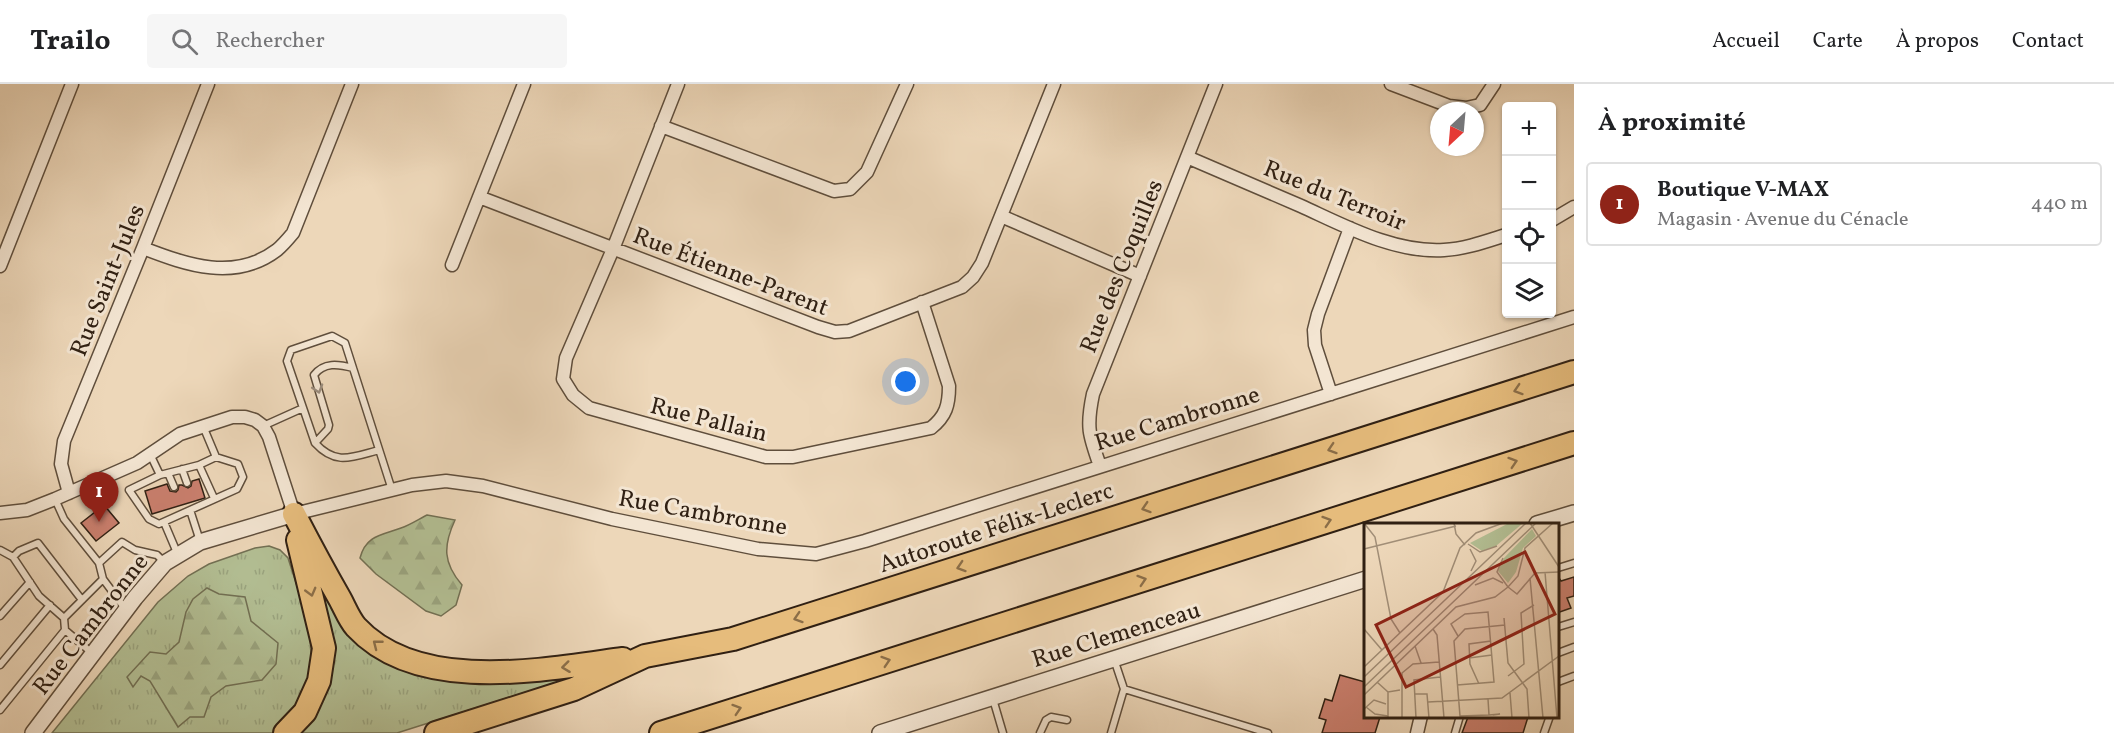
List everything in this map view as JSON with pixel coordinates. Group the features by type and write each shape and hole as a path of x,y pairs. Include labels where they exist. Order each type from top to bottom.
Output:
{"highway":[{"name":"Autoroute Félix-Leclerc","path":"436,733 574,689 645,656 733,639 1574,372"},
{"path":"661,733 1574,443"},
{"path":"294,514 355,626 382,649 418,663 460,671 489,673 520,673 645,656"},
{"path":"285,733 305,712 319,681 324,648 298,546 294,514"}],"street":[{"path":"0,266 72,84"},
{"name":"Rue Saint-Jules","path":"69,493 60,464 64,441 208,84"},
{"path":"143,248 197,267 225,269 253,263 276,250 293,233 352,84"},
{"path":"452,265 524,84"},
{"name":"Rue Pallain","path":"678,84 613,249 566,358 563,379 573,395 589,408 766,457 793,457 931,428 941,420 949,401 949,386 922,302"},
{"path":"661,126 834,190 850,189 867,172 907,84"},
{"name":"Rue Étienne-Parent","path":"479,196 818,327 835,332 849,331 962,286 973,278 982,263 1054,84"},
{"name":"Rue des Coquilles","path":"1100,466 1089,436 1088,417 1093,394 1216,84"},
{"path":"1391,84 1449,106 1466,108 1480,105 1494,84"},
{"name":"Rue du Terroir","path":"1187,157 1350,228 1388,242 1418,249 1445,250 1502,235"},
{"path":"1556,217 1574,207"},
{"path":"1001,216 1140,276"},
{"path":"1331,394 1315,345 1314,330 1350,228"},
{"name":"Rue Cambronne","path":"33,733 126,610 172,559 200,542 294,514 392,490 446,481 483,486 612,519 758,549 816,554 876,538 1574,317"},
{"path":"0,513 27,510 55,500 137,463 180,434 232,417 245,417 263,426 269,437 294,514"},
{"path":"1543,523 1574,513"},
{"name":"Rue Clemenceau","path":"880,733 1364,579"},
{"path":"1417,733 1421,718"}],"lane":[{"path":"380,450 346,459 336,458 322,450 315,442 287,361 291,350 332,336 345,343 380,450 392,490"},
{"path":"315,442 329,425 314,375 319,368 336,364 353,368"},
{"path":"263,426 303,408"},
{"path":"203,426 216,457"},
{"path":"150,454 160,475"},
{"path":"216,457 238,464 243,477 237,489 193,506 182,514 159,524 149,519 129,490 160,475 199,465 216,457"},
{"path":"199,465 214,498"},
{"path":"182,470 187,483"},
{"path":"168,473 174,487"},
{"path":"82,488 92,503"},
{"path":"55,500 64,519 99,563 103,579 126,610"},
{"path":"179,506 182,514"},
{"path":"193,506 200,542"},
{"path":"99,563 122,542 135,550 172,559 164,522"},
{"path":"13,557 26,547 38,543 82,600"},
{"path":"0,550 13,557 39,596 64,618 65,630 0,710"},
{"path":"1559,568 1574,563"},
{"path":"64,618 103,579"},
{"path":"0,616 30,582"},
{"path":"0,665 50,605"},
{"path":"1559,626 1574,622"},
{"path":"65,630 93,653"},
{"path":"1559,652 1574,647"},
{"path":"1111,733 1124,689 1113,658"},
{"path":"1559,681 1574,676"},
{"path":"1124,689 1268,733"},
{"path":"992,696 1003,733"},
{"path":"1040,733 1042,724 1051,717 1067,720"},
{"path":"1455,733 1461,718"},
{"path":"1544,733 1550,718"}],"green space":[{"path":"427,515 455,520 448,538 447,554 451,569 462,585 456,605 441,616 426,611 376,574 360,558 371,540"},
{"path":"269,546 280,550 288,558 303,605 311,651 310,673 304,694 292,714 272,733 52,733 158,602 188,576 209,564 255,548"},
{"path":"207,588 219,594 245,597 251,621 278,643 276,664 262,680 226,686 211,697 204,717 190,717 178,727 150,681 141,676 133,687 127,677 150,652 166,654 179,642 186,612 193,599"},
{"path":"322,588 343,627 381,657 583,674 397,733 295,733 313,711 316,590"}],"building":[{"path":"199,479 205,498 152,514 145,491 167,484 170,491 176,492 179,485 188,488 192,481"},
{"path":"104,505 119,523 96,541 81,523"},
{"path":"1574,577 1574,596 1567,598 1571,608 1559,612 1559,578 1561,581"},
{"path":"1340,675 1364,682 1364,718 1380,718 1375,733 1322,733 1326,720 1319,718 1325,699 1332,701"},
{"path":"1468,718 1528,718 1523,733 1462,733"}],"place":[{"name":"Boutique V-MAX","path":"99,522"}]}
